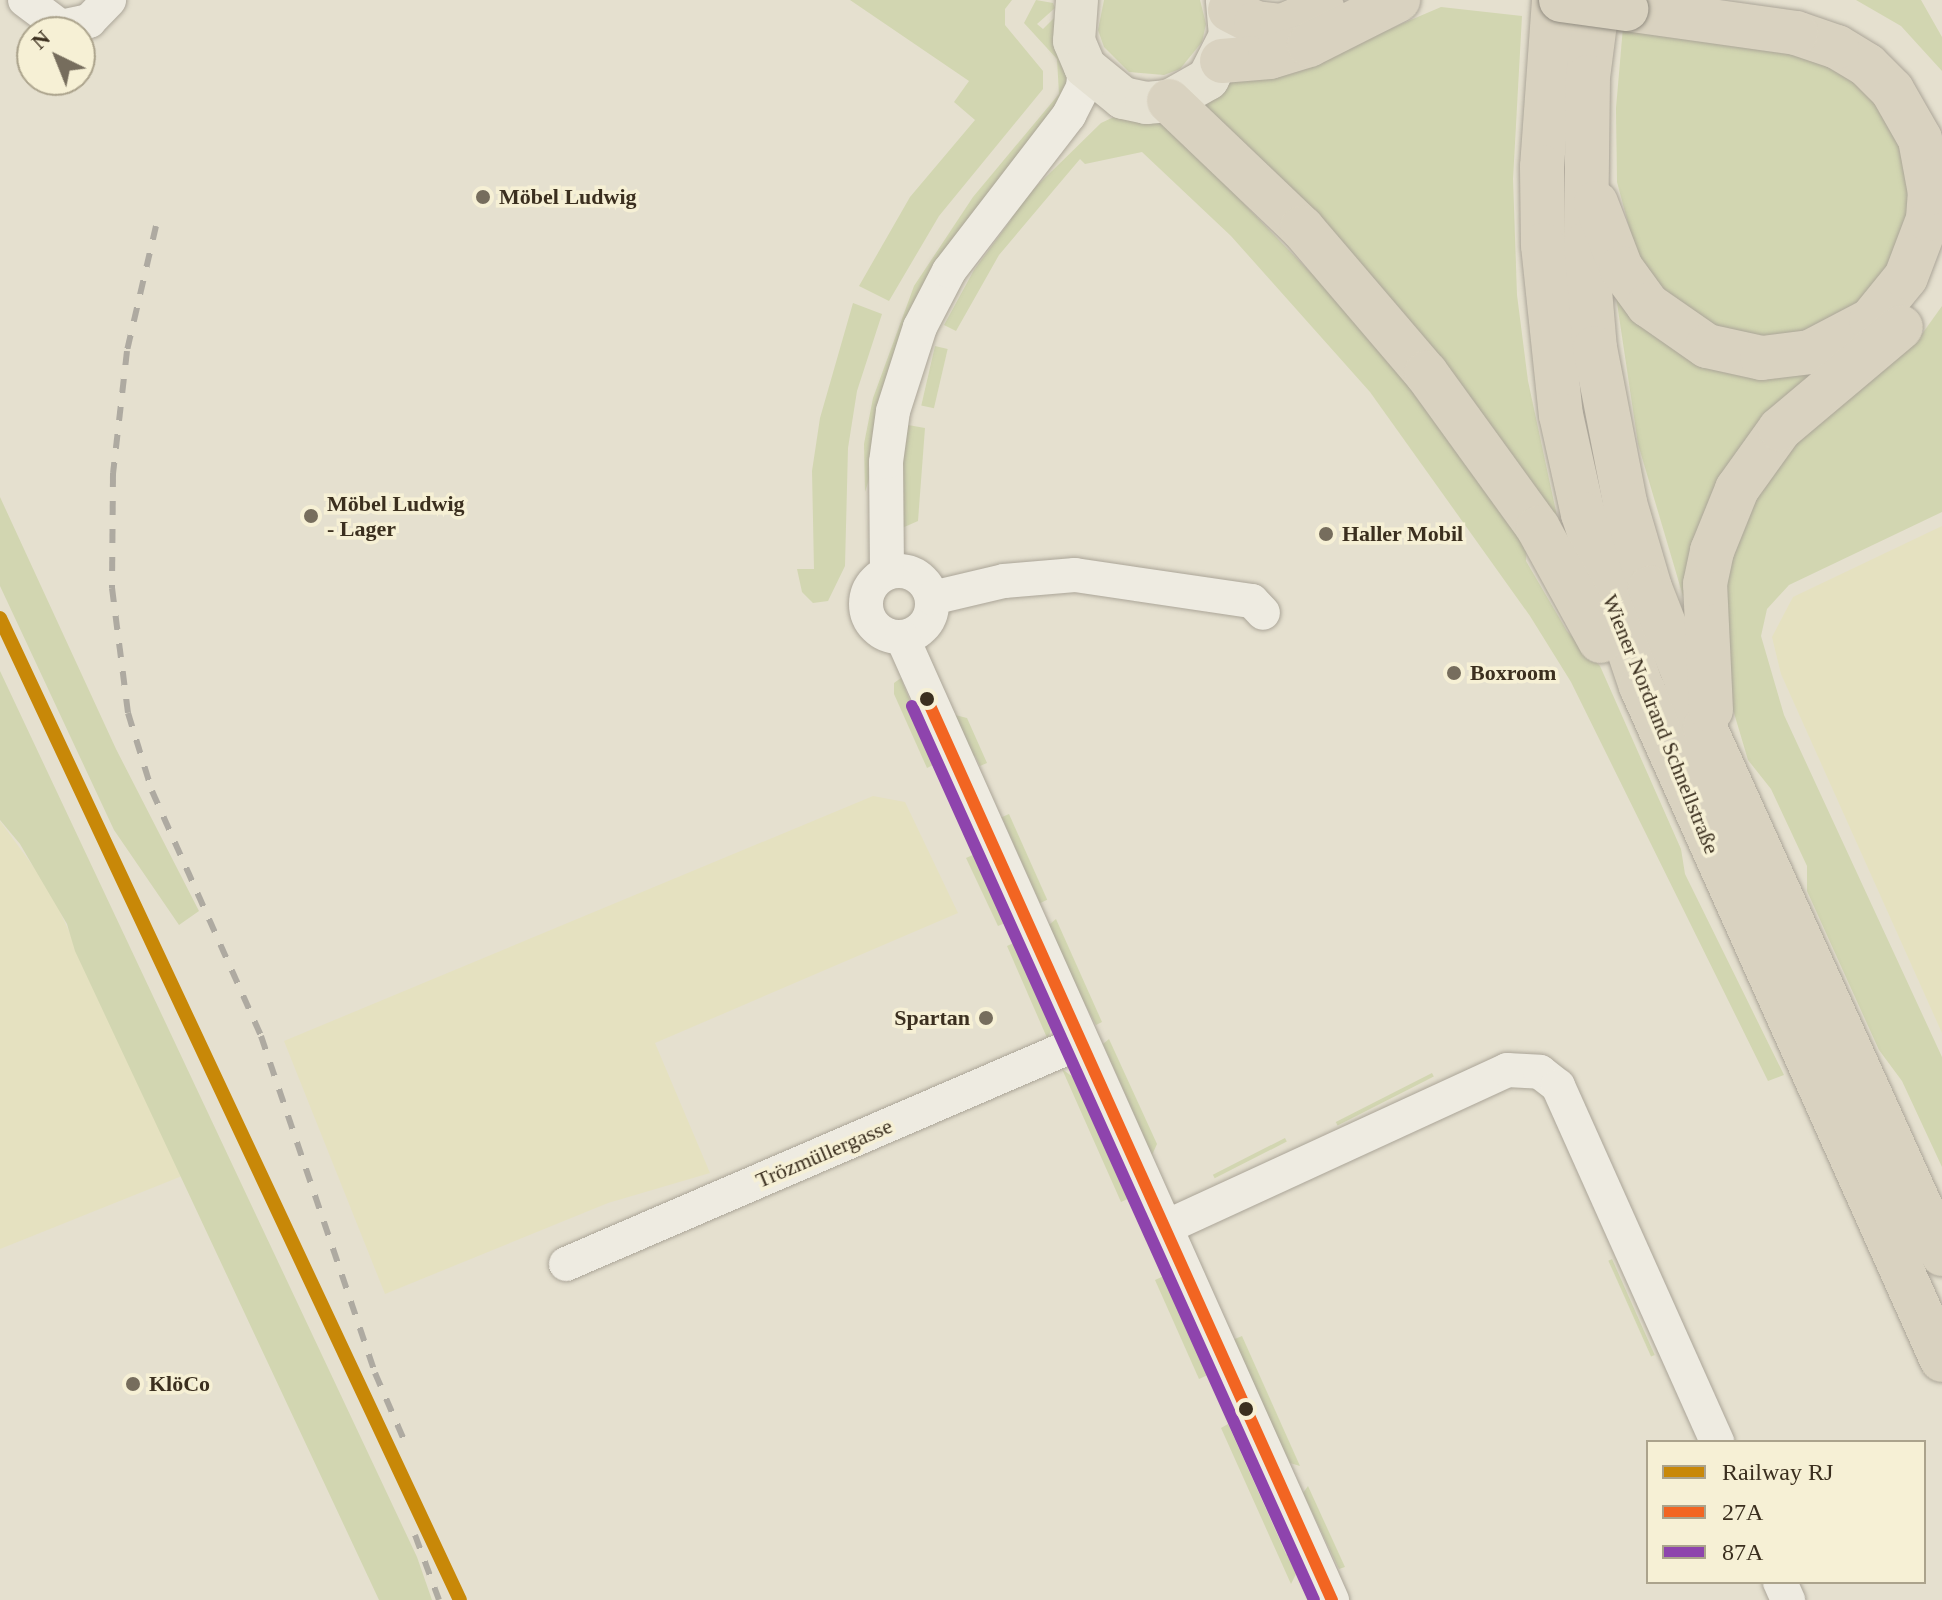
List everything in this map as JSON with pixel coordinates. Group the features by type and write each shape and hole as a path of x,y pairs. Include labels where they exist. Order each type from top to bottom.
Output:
{"highway":[{"path":"1229,5 1256,23 1282,26 1339,0"},
{"path":"1222,61 1270,57 1309,45 1398,0"},
{"name":"Wiener Nordrand Schnellstraße","path":"1554,0 1542,183 1561,415 1583,514 1641,686 1942,1360"},
{"path":"1561,0 1612,4 1796,33 1837,47 1867,65 1892,90 1920,139 1930,193 1928,219 1906,277 1871,320 1810,352 1762,358 1707,346 1648,305 1621,268 1584,180"},
{"path":"1759,0 1837,16 1863,29 1907,65 1942,121"},
{"name":"Wiener Nordrand Schnellstraße","path":"1612,4 1588,77 1584,180 1595,348 1625,503 1650,588 1713,744 1942,1254"},
{"path":"1149,100 1302,228 1426,373 1538,528 1607,656 1641,686"},
{"path":"1713,744 1705,584 1722,520 1754,460 1780,429 1895,334 1942,266"}],"main road":[{"path":"1071,5 1074,41 1085,67 1102,84 1149,100 1208,79 1222,61 1230,36 1229,5"}],"street":[{"path":"25,0 47,22 76,27 109,0"},
{"path":"887,572 886,462 893,411 920,327 949,271 1046,152 1083,88 1085,67"},
{"path":"1046,152 1100,111 1149,100"},
{"path":"887,572 910,572 920,578 932,598 924,626 902,637 881,632 867,614 869,589 887,572"},
{"path":"932,598 1004,581 1075,575 1252,601 1263,613"},
{"path":"902,637 1332,1600"},
{"name":"Trözmüllergasse","path":"566,1264 1081,1042"},
{"path":"1164,1228 1507,1070 1540,1072 1558,1086 1716,1440"}],"shaded area":[{"path":"1942,526 1942,1033 1781,674 1772,637 1793,597"},
{"path":"873,796 905,802 958,913 655,1043 710,1173 608,1203 385,1294 284,1041"},
{"path":"0,821 49,888 182,1176 0,1249"}],"green space":[{"path":"850,0 1012,0 1005,9 1005,25 1043,71 1043,89 939,216 889,301 859,286 910,197 975,120 954,102 969,81"},
{"path":"1036,0 1053,3 1055,8 1037,24 1043,29 1057,15 1068,79 1064,91 1053,112 940,260 865,492 864,444 873,398 914,286 973,197 1059,94 1057,59 1024,23"},
{"path":"1104,0 1200,0 1206,24 1202,42 1180,69 1164,75 1129,72 1104,47 1098,30"},
{"path":"1856,0 1921,0 1942,37 1942,71 1901,26"},
{"path":"1441,7 1522,16 1513,179 1517,295 1528,381 1563,544 1198,105 1225,83 1299,68"},
{"path":"1623,27 1774,46 1852,73 1903,136 1914,202 1879,288 1834,324 1763,340 1706,327 1640,268 1617,182 1616,108"},
{"path":"1116,116 1161,118 1310,272 1340,297 1527,541 1526,561 1567,631 1600,666 1681,849 1685,874 1784,1075 1768,1081 1571,682 1530,616 1370,392 1231,236 1142,152 1085,164 1080,159 999,255 956,331 944,325 974,270 1011,220 1006,216 1101,123"},
{"path":"1613,276 1646,318 1838,352 1692,593 1683,596 1638,444"},
{"path":"853,303 882,314 857,391 848,448 845,566 828,601 813,603 802,592 797,569 814,569 812,471 820,418"},
{"path":"1942,306 1942,512 1789,585 1767,609 1761,636 1784,715 1942,1057 1942,1167 1902,1081 1879,1050 1807,891 1807,866 1771,789 1748,760 1726,686 1726,557 1772,463 1922,334"},
{"path":"935,346 948,349 934,408 921,405"},
{"path":"908,425 925,428 918,521 902,528 901,459"},
{"path":"0,497 116,749 199,911 179,925 114,830 0,586"},
{"path":"0,671 417,1557 432,1600 379,1600 75,951 67,924 20,844 0,820"},
{"path":"901,678 935,764 927,768 894,694 894,683"},
{"path":"955,715 967,718 987,763 980,766 975,756 970,758"},
{"path":"1009,814 1047,900 1040,903 1002,817"},
{"path":"975,854 1005,923 998,926 966,858"},
{"path":"1056,919 1102,1022 1096,1025 1044,929"},
{"path":"1020,940 1054,1017 1048,1040 1007,946"},
{"path":"1109,1039 1157,1144 1152,1155 1103,1044"},
{"path":"1062,1069 1084,1085 1089,1096 1084,1100 1115,1171 1122,1170 1134,1196 1121,1202"},
{"path":"1432,1073 1434,1077 1338,1126 1336,1122"},
{"path":"1285,1138 1287,1142 1215,1178 1213,1175"},
{"path":"1612,1259 1655,1355 1651,1357 1608,1261"},
{"path":"1166,1275 1212,1373 1199,1379 1155,1280"},
{"path":"1242,1336 1300,1466 1290,1463 1230,1341"},
{"path":"1228,1424 1286,1554 1294,1552 1297,1572 1291,1584 1221,1428"},
{"path":"1308,1486 1345,1567 1339,1569 1303,1493"}],"railway":[{"path":"156,226 127,351 113,473 112,588 128,713 152,791 261,1036 375,1373 404,1440"},
{"path":"415,1535 439,1600"}],"rail line":[{"name":"RJ","path":"0,618 460,1600"}],"transit line":[{"name":"27A","path":"927,699 1332,1600"},
{"name":"87A","path":"912,706 1314,1600"}],"place":[{"name":"Möbel Ludwig","path":"483,197"},
{"name":"Möbel Ludwig - Lager","path":"311,516"},
{"name":"Haller Mobil","path":"1326,534"},
{"name":"Boxroom","path":"1454,673"},
{"name":"Spartan","path":"986,1018"},
{"name":"KlöCo","path":"133,1384"}]}
